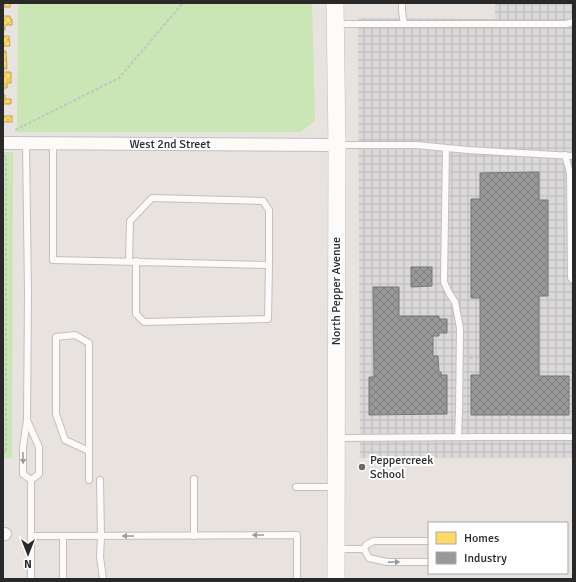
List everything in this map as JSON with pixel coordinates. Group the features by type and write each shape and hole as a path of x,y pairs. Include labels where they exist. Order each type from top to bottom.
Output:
{"main road":[{"name":"North Pepper Avenue","path":"335,3 337,145 336,579"}],"street":[{"name":"West 2nd Street","path":"3,143 337,145"}],"lane":[{"path":"402,3 404,24"},
{"path":"336,24 566,24 573,22"},
{"path":"26,143 28,285 27,420 23,447 23,474 31,480"},
{"path":"54,143 54,260 269,265"},
{"path":"337,145 416,145 468,150 573,156"},
{"path":"446,148 444,282 455,302 460,328 458,437"},
{"path":"565,155 570,173 571,278 573,280"},
{"path":"129,261 130,221 152,198 263,201 269,210 268,319 144,322 136,314 136,262"},
{"path":"88,451 64,440 56,414 56,337 75,335 88,343 88,451 88,480"},
{"path":"27,420 39,447 39,474 31,480"},
{"path":"336,438 573,437"},
{"path":"194,479 194,536"},
{"path":"31,480 31,579"},
{"path":"100,480 100,557 103,579"},
{"path":"296,487 336,487"},
{"path":"31,536 298,535 297,579"},
{"path":"63,536 63,579"},
{"path":"364,549 366,545 374,541 428,541"},
{"path":"336,548 364,549"},
{"path":"364,549 369,558 387,562 428,562"}],"path":[{"path":"15,130 119,78 183,3"},
{"path":"3,156 6,156 6,452 3,452"},
{"path":"470,358 479,358"},
{"path":"404,414 404,420"}],"shaded area":[{"path":"495,3 573,3 573,458 360,458 358,18 495,19"}],"green space":[{"path":"18,3 312,3 315,121 300,132 17,132"},
{"path":"3,152 13,152 12,458 3,458"}],"building: Homes":[{"path":"3,3 10,3 10,7 3,7"},
{"path":"3,16 10,16 10,19 12,19 12,25 5,25 5,30 3,30"},
{"path":"3,36 9,36 10,46 3,46"},
{"path":"3,51 6,51 7,69 3,69"},
{"path":"3,72 11,72 11,83 7,83 7,88 3,88"},
{"path":"3,95 5,95 5,99 11,99 11,104 3,104"},
{"path":"3,116 12,116 12,122 3,122"}],"building: Industry":[{"path":"539,172 539,200 548,200 548,296 539,296 539,376 569,376 569,415 471,415 471,375 480,375 480,298 471,298 471,199 480,199 480,173"},
{"path":"411,267 432,267 432,286 411,287"},
{"path":"373,287 399,287 399,316 439,316 439,319 447,319 447,333 439,333 439,336 433,336 433,356 438,356 439,372 441,372 441,375 447,375 447,414 369,415 369,377 374,377"}],"place":[{"name":"Peppercreek School","path":"362,467"}]}
